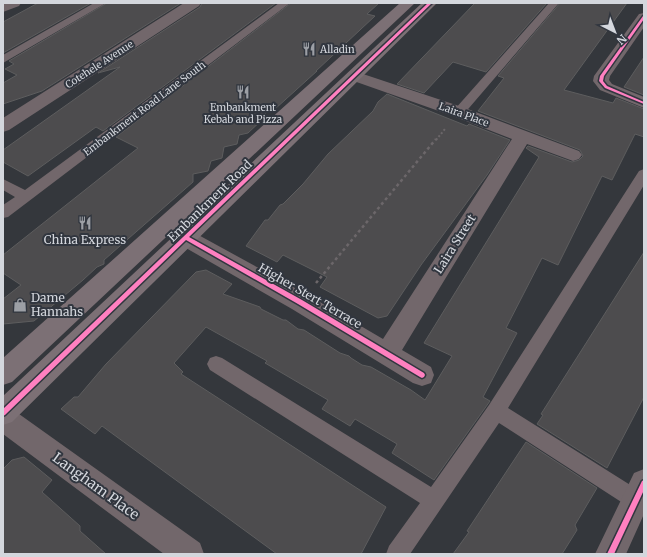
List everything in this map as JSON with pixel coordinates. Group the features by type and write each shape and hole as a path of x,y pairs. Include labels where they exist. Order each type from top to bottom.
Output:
{"main road":[{"name":"Embankment Road","path":"3,374 408,3"},
{"name":"Embankment Road","path":"3,413 430,3"}],"street":[{"path":"3,8 14,3"},
{"name":"Cotehele Avenue","path":"3,126 194,3"},
{"path":"644,17 602,76 602,85 644,103"},
{"name":"Laira Place","path":"354,76 459,112 574,155"},
{"name":"Laira Street","path":"387,353 523,136"},
{"name":"Higher Stert Terrace","path":"186,238 300,302 422,375"},
{"name":"Langham Place","path":"3,418 189,554"},
{"path":"610,554 640,491"}],"lane":[{"path":"3,60 101,3"},
{"name":"Embankment Road Lane South","path":"3,213 285,3"},
{"path":"459,112 554,3"},
{"path":"397,554 496,411 644,174"},
{"path":"3,184 25,196"},
{"path":"216,364 434,500"},
{"path":"496,411 640,491"}],"path":[{"path":"300,302 459,112"}],"building":[{"path":"38,3 91,3 3,53 3,22"},
{"path":"107,3 181,3 42,91 3,104 3,83 17,75 5,69 14,64 9,61"},
{"path":"202,3 276,3 103,131 96,127 28,176 3,162 3,150 120,67 98,73 200,7"},
{"path":"291,3 379,3 367,14 375,16 275,109 266,112 264,118 248,133 239,135 237,144 224,147 222,158 211,161 208,171 193,174 193,182 104,260 104,264 97,267 34,321 3,324 3,299 21,285 3,273 3,255 138,148 116,137"},
{"path":"475,3 547,3 486,72 453,62 424,93 397,84"},
{"path":"560,3 627,3 564,90 613,103 616,98 644,109 644,137 635,134 612,180 602,176 558,265 542,258 506,328 517,333 483,397 490,401 434,480 392,453 397,444 355,419 350,426 322,409 328,400 265,363 267,361 206,327 174,363 183,372 181,374 386,507 361,554 277,554 102,426 95,434 61,409 74,397 78,397 106,364 196,272 206,270 232,284 223,294 260,307 261,309 283,320 286,320 298,329 304,330 362,365 371,367 411,390 425,400 452,356 424,343 539,157 526,148 528,146 572,162 579,160 583,156 580,150 478,111 504,78 498,76"},
{"path":"644,57 644,95 624,87"},
{"path":"387,94 467,126 469,124 510,140 487,175 421,265 387,316 378,318 320,287 327,277 283,255 277,262 246,246 265,220 268,220 280,205 283,204 303,184 328,154 373,111 378,102"},
{"path":"644,252 644,397 607,468 537,424 543,415 541,414"},
{"path":"526,442 597,488 575,525 577,530 562,554 453,554 469,532 467,531"},
{"path":"24,457 52,480 42,492 80,526 80,531 106,554 3,554 4,468 12,460"}],"cycle path":[{"path":"3,413 430,3"},
{"path":"644,17 602,76 601,81 606,87 644,103"},
{"path":"186,238 300,302 422,375"},
{"path":"610,554 644,483"}],"place":[{"name":"Alladin","path":"309,49"},
{"name":"Embankment Kebab and Pizza","path":"243,92"},
{"name":"China Express","path":"85,223"},
{"name":"Dame Hannahs","path":"20,305"}]}
